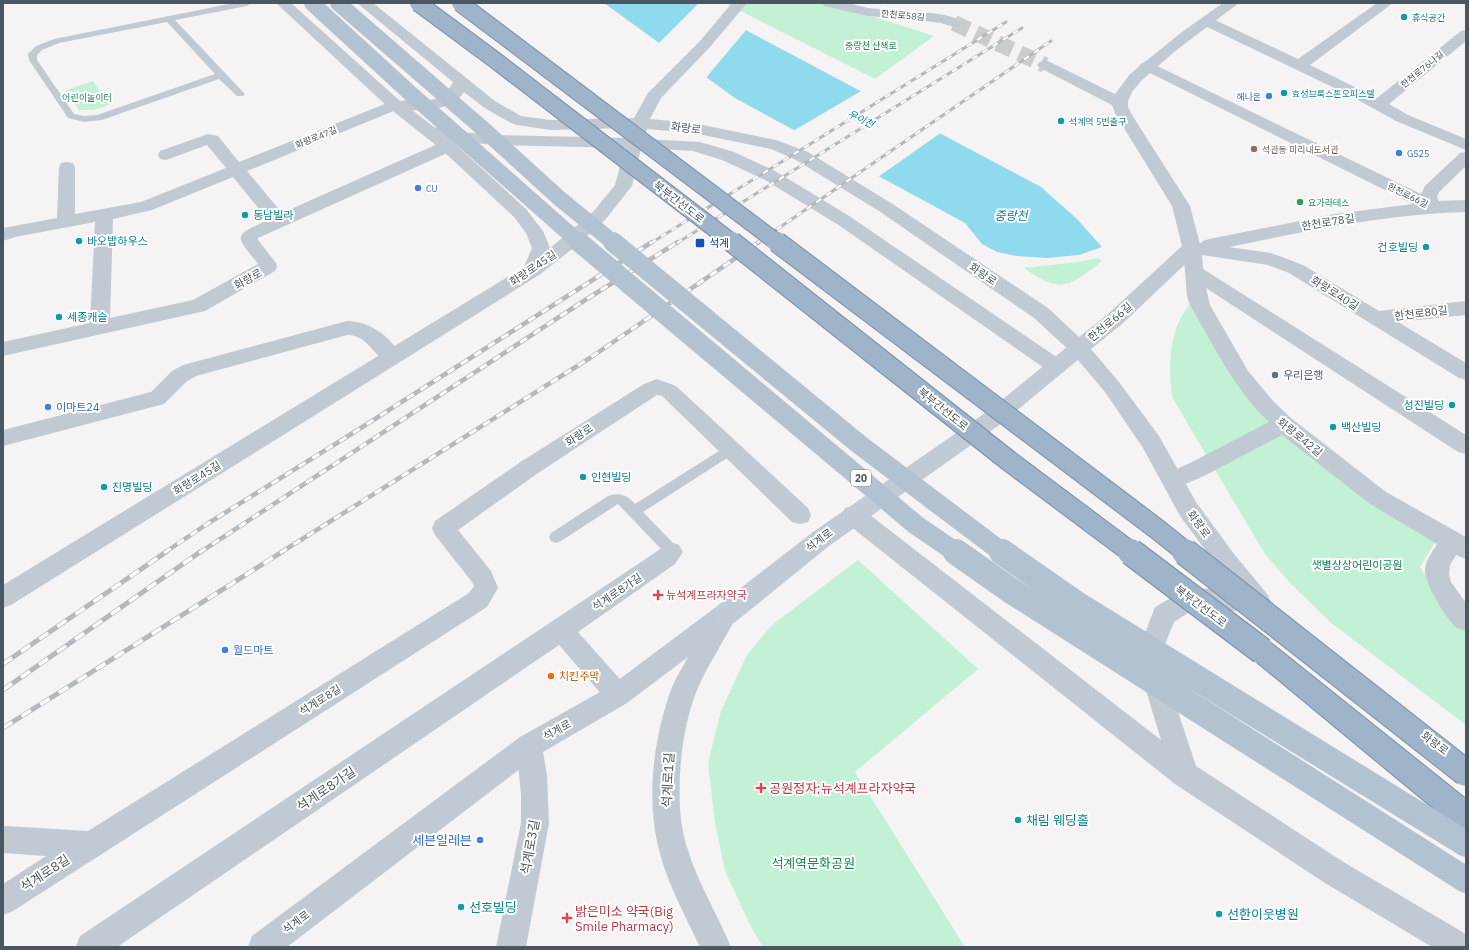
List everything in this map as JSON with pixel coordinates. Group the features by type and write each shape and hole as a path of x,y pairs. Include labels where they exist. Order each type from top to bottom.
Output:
{"highway":[{"name":"북부간선도로","path":"418,3 495,60 801,296 1009,461 1262,651 1466,817"},
{"path":"460,3 1157,529 1218,579 1466,773"}],"main road":[{"name":"20","path":"312,3 411,94 554,221 916,525 1013,592 1466,880"},
{"name":"20","path":"338,3 481,127 559,198 860,445 1016,563 1082,608 1466,844"},
{"name":"한천로66길","path":"853,515 995,417 1079,348"},
{"name":"석계로","path":"725,615 853,515"}],"street":[{"name":"화랑로","path":"283,3 396,105 426,130 450,136 496,140 634,142 694,146 728,156 771,176 849,224 1056,367"},
{"name":"화랑로","path":"364,3 489,104 517,120 550,125 640,123 693,128 776,145 802,156 885,207 1040,313 1079,348 1112,387 1152,442 1188,509 1226,561 1276,624 1466,766"},
{"name":"화랑로45길","path":"3,598 532,271 570,242 599,216 623,186 640,123 654,96 705,44 740,3"},
{"name":"한천로58길","path":"829,3 868,12 943,19 954,23"},
{"path":"915,16 931,3"},
{"path":"1192,248 1181,206 1124,116 1119,102 1123,93 1147,66 1232,3"},
{"path":"1299,65 1386,3"},
{"path":"1208,22 1299,65 1402,118 1466,145"},
{"name":"한천로76나길","path":"1378,105 1466,34"},
{"path":"1045,65 1119,102"},
{"name":"한천로66길","path":"1147,66 1433,207"},
{"path":"396,105 426,106 441,103 456,93 461,81"},
{"name":"화랑로47길","path":"3,235 11,232 146,206 396,105"},
{"path":"426,130 448,146 520,213 534,231 541,248 532,271"},
{"path":"166,154 209,139 212,140 279,222"},
{"name":"화랑로","path":"3,349 198,306 268,267 267,263 249,241 249,237 254,232 448,146"},
{"path":"1433,207 1428,197 1431,190 1466,157"},
{"path":"66,222 67,167"},
{"name":"한천로78길","path":"1192,248 1287,228 1433,207 1466,206"},
{"path":"100,328 104,215"},
{"name":"한천로66길","path":"1079,348 1115,319 1192,248"},
{"name":"화랑로42길","path":"1192,248 1198,296 1204,314 1251,390 1284,424 1378,498 1459,545"},
{"name":"화랑로40길","path":"1192,248 1258,256 1284,263 1466,373"},
{"path":"1195,272 1466,446"},
{"name":"한천로80길","path":"1377,318 1466,308"},
{"path":"3,438 157,398 163,395 180,374 190,370 347,328 353,327 366,331 392,357"},
{"name":"화랑로","path":"443,528 530,467 648,391 657,387 669,391 800,516"},
{"path":"1173,480 1198,469 1284,424"},
{"path":"853,515 1185,775 1335,873 1460,947"},
{"name":"석계로8길","path":"3,901 478,600 486,588 483,578 443,528"},
{"path":"1459,545 1436,568 1441,587 1466,620"},
{"name":"석계로8가길","path":"91,947 561,630 668,557 670,552"},
{"path":"1185,775 1148,658 1164,615 1191,598 1243,601 1276,624"},
{"name":"석계로","path":"263,947 529,746 618,695 725,615"},
{"name":"석계로1길","path":"716,947 679,866 672,846 665,804 668,764 673,728 685,687 725,615"},
{"path":"561,630 618,695"},
{"name":"석계로3길","path":"511,947 535,823 535,782 529,746"},
{"name":"석계로8길","path":"6,840 88,846"}],"lane":[{"path":"221,75 99,118 89,120 78,119 71,116 33,60 32,54 39,48 57,41 247,3"},
{"path":"169,19 240,94"},
{"path":"634,511 730,449"},
{"path":"556,536 616,499 624,501 668,547 670,552"}],"green space":[{"name":"중랑천 산책로","path":"725,3 830,3 934,36 875,79"},
{"name":"어린이놀이터","path":"93,81 109,105 94,110 79,110 66,90"},
{"path":"1098,258 1102,261 1090,271 1072,282 1064,284 1047,282 1024,268 1078,262"},
{"name":"샛별상상어린이공원","path":"1191,302 1243,389 1437,539 1420,567 1447,609 1466,631 1466,725 1330,622 1290,583 1265,554 1172,397 1170,370 1172,343 1178,323"},
{"name":"석계역문화공원","path":"858,560 978,669 855,772 965,947 763,947 752,929 725,871 715,823 708,763 721,711 747,655 772,625"}],"water":[{"name":"중랑천","path":"604,3 695,3 1041,187 1077,219 1102,247 1079,255 1046,258 1017,256 997,252 982,244 965,223 735,98"}],"pier":[{"path":"699,3 747,29 705,79 658,44"},
{"path":"863,90 942,132 878,177 793,131"}],"tunnel":[{"path":"954,23 1045,65"}],"railway":[{"path":"651,243 1006,22"},
{"path":"677,243 1022,28"},
{"path":"757,243 1051,41"},
{"path":"164,553 207,524 353,433 652,242"},
{"path":"199,553 582,302 678,242"},
{"path":"280,553 590,358 759,242"},
{"path":"3,664 166,552"},
{"path":"3,690 200,552"},
{"path":"3,728 282,552"}],"place":[{"name":"휴식공간","path":"1404,17"},
{"name":"효성브룩스톤오피스텔","path":"1284,93"},
{"name":"해나온","path":"1269,96"},
{"name":"석계역 5번출구","path":"1061,121"},
{"name":"석관동 미리내도서관","path":"1254,149"},
{"name":"GS25","path":"1399,153"},
{"name":"CU","path":"418,188"},
{"name":"요가라테스","path":"1300,202"},
{"name":"동남빌라","path":"245,215"},
{"name":"바오밥하우스","path":"79,241"},
{"name":"석계","path":"700,243"},
{"name":"건호빌딩","path":"1426,247"},
{"name":"세종캐슬","path":"59,317"},
{"name":"우리은행","path":"1275,375"},
{"name":"성진빌딩","path":"1452,405"},
{"name":"이마트24","path":"48,407"},
{"name":"백산빌딩","path":"1333,427"},
{"name":"인현빌딩","path":"583,477"},
{"name":"진명빌딩","path":"104,487"},
{"name":"뉴석계프라자약국","path":"658,595"},
{"name":"월드마트","path":"225,650"},
{"name":"치킨주막","path":"551,676"},
{"name":"공원정자;뉴석계프라자약국","path":"761,788"},
{"name":"채림 웨딩홀","path":"1018,820"},
{"name":"세븐일레븐","path":"480,840"},
{"name":"선호빌딩","path":"461,907"},
{"name":"선한이웃병원","path":"1219,914"},
{"name":"밝은미소 약국(Big Smile Pharmacy)","path":"567,918"}],"water label":[{"name":"우이천","path":"861,119"}]}
